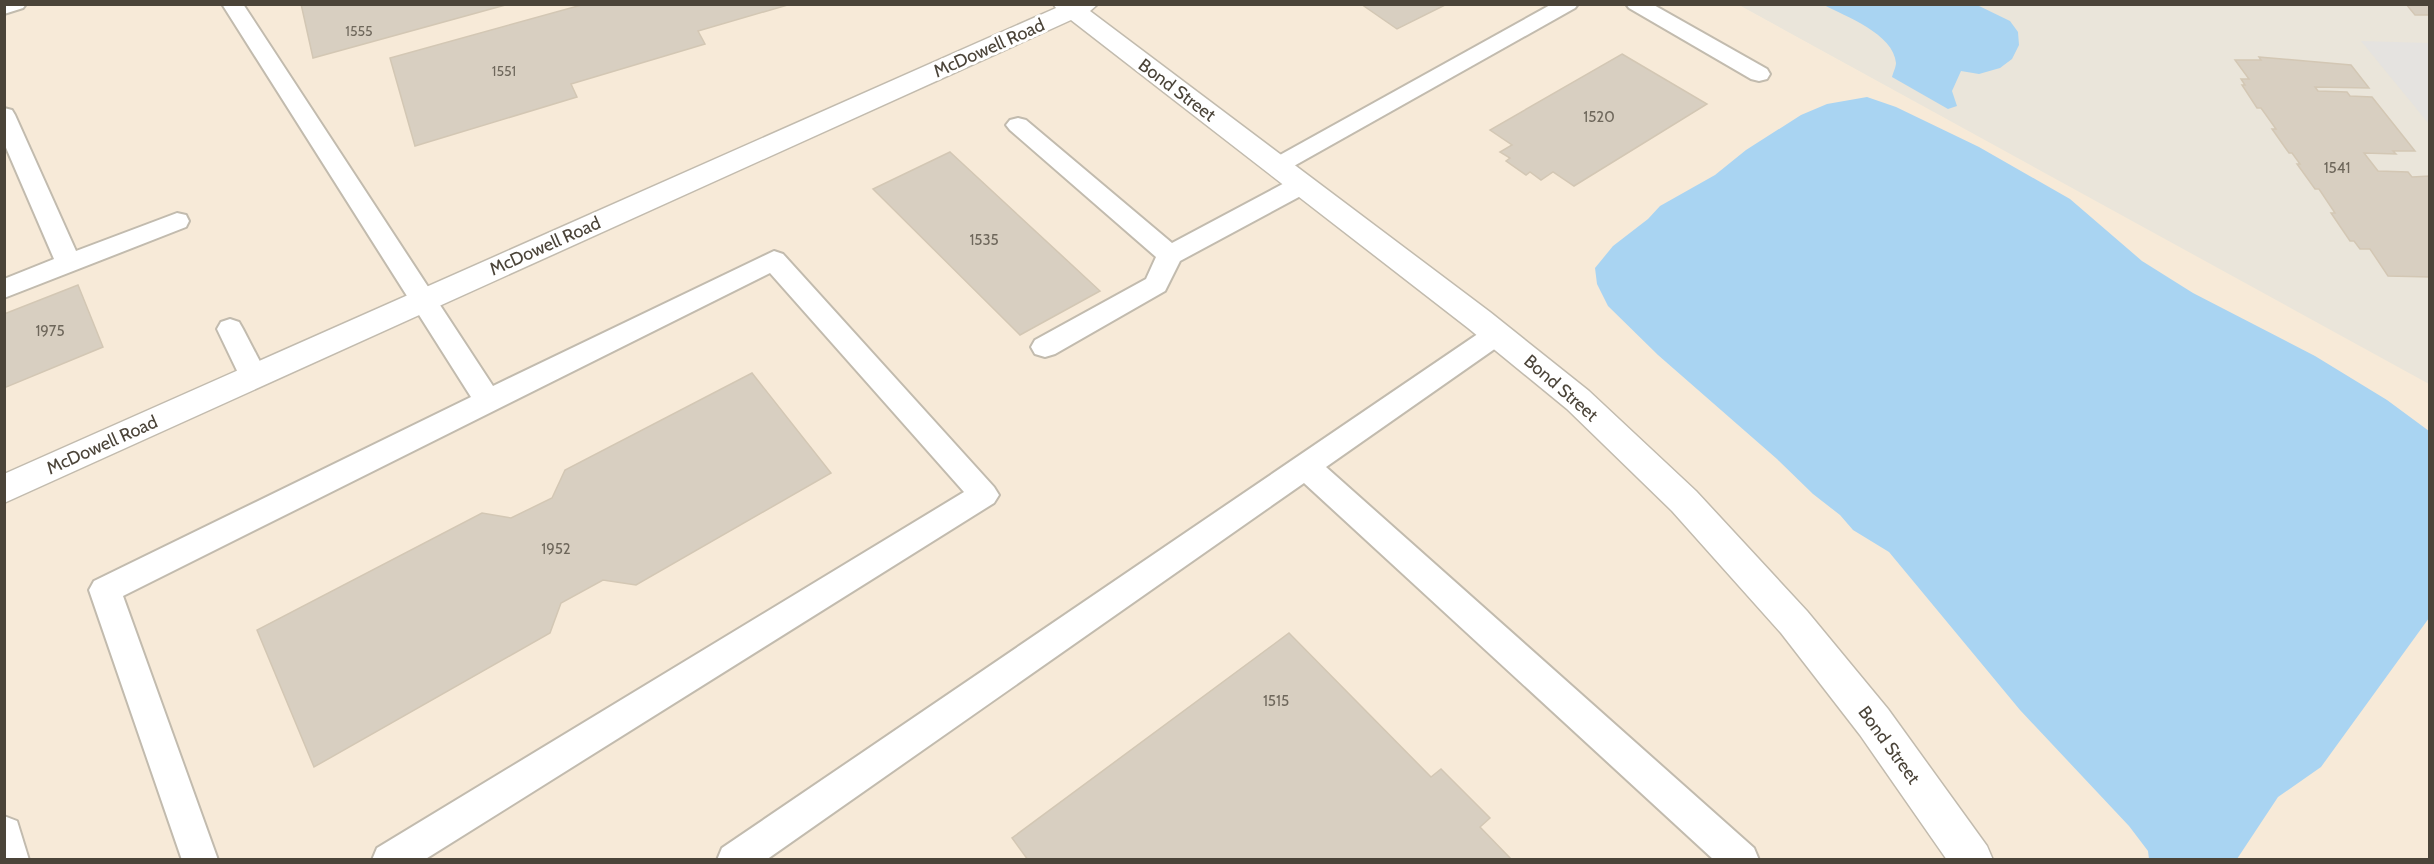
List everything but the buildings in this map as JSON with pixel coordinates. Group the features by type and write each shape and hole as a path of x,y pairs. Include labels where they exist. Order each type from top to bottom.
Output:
{"street":[{"name":"McDowell Road","path":"4,489 1075,6"},
{"name":"Bond Street","path":"1075,6 1289,176 1497,334 1578,400 1684,501 1786,614 1874,722 1972,860"}],"lane":[{"path":"4,8 16,4"},
{"path":"232,4 488,401"},
{"path":"1045,346 1156,285 1170,255 1289,176 1568,4"},
{"path":"1636,4 1759,74"},
{"path":"4,116 69,264"},
{"path":"1018,125 1170,255"},
{"path":"4,289 177,221"},
{"path":"200,860 105,590 774,260 984,495 390,860"},
{"path":"230,329 254,377"},
{"path":"735,860 1497,334"},
{"path":"1305,466 1741,860"},
{"path":"4,833 11,860"}],"shaded area":[{"path":"5,5 1739,5 2429,384 2429,859 5,859"},
{"path":"1738,5 2429,5 2429,385"},
{"path":"2361,41 2429,43 2429,124"}],"water":[{"path":"1824,5 1977,5 2010,21 2018,32 2019,45 2012,59 2000,68 1979,74 1961,71 1952,91 1957,106 1948,109 1892,77 1896,63 1893,53 1878,35"},
{"path":"1867,97 1896,107 1979,147 2070,199 2142,261 2193,293 2315,356 2387,400 2429,431 2429,618 2321,767 2278,797 2237,859 2149,859 2148,851 2129,826 2020,710 1889,552 1853,530 1840,515 1813,494 1777,459 1658,355 1608,306 1597,284 1595,268 1613,246 1648,219 1660,206 1715,175 1746,150 1801,115 1827,104"}]}
